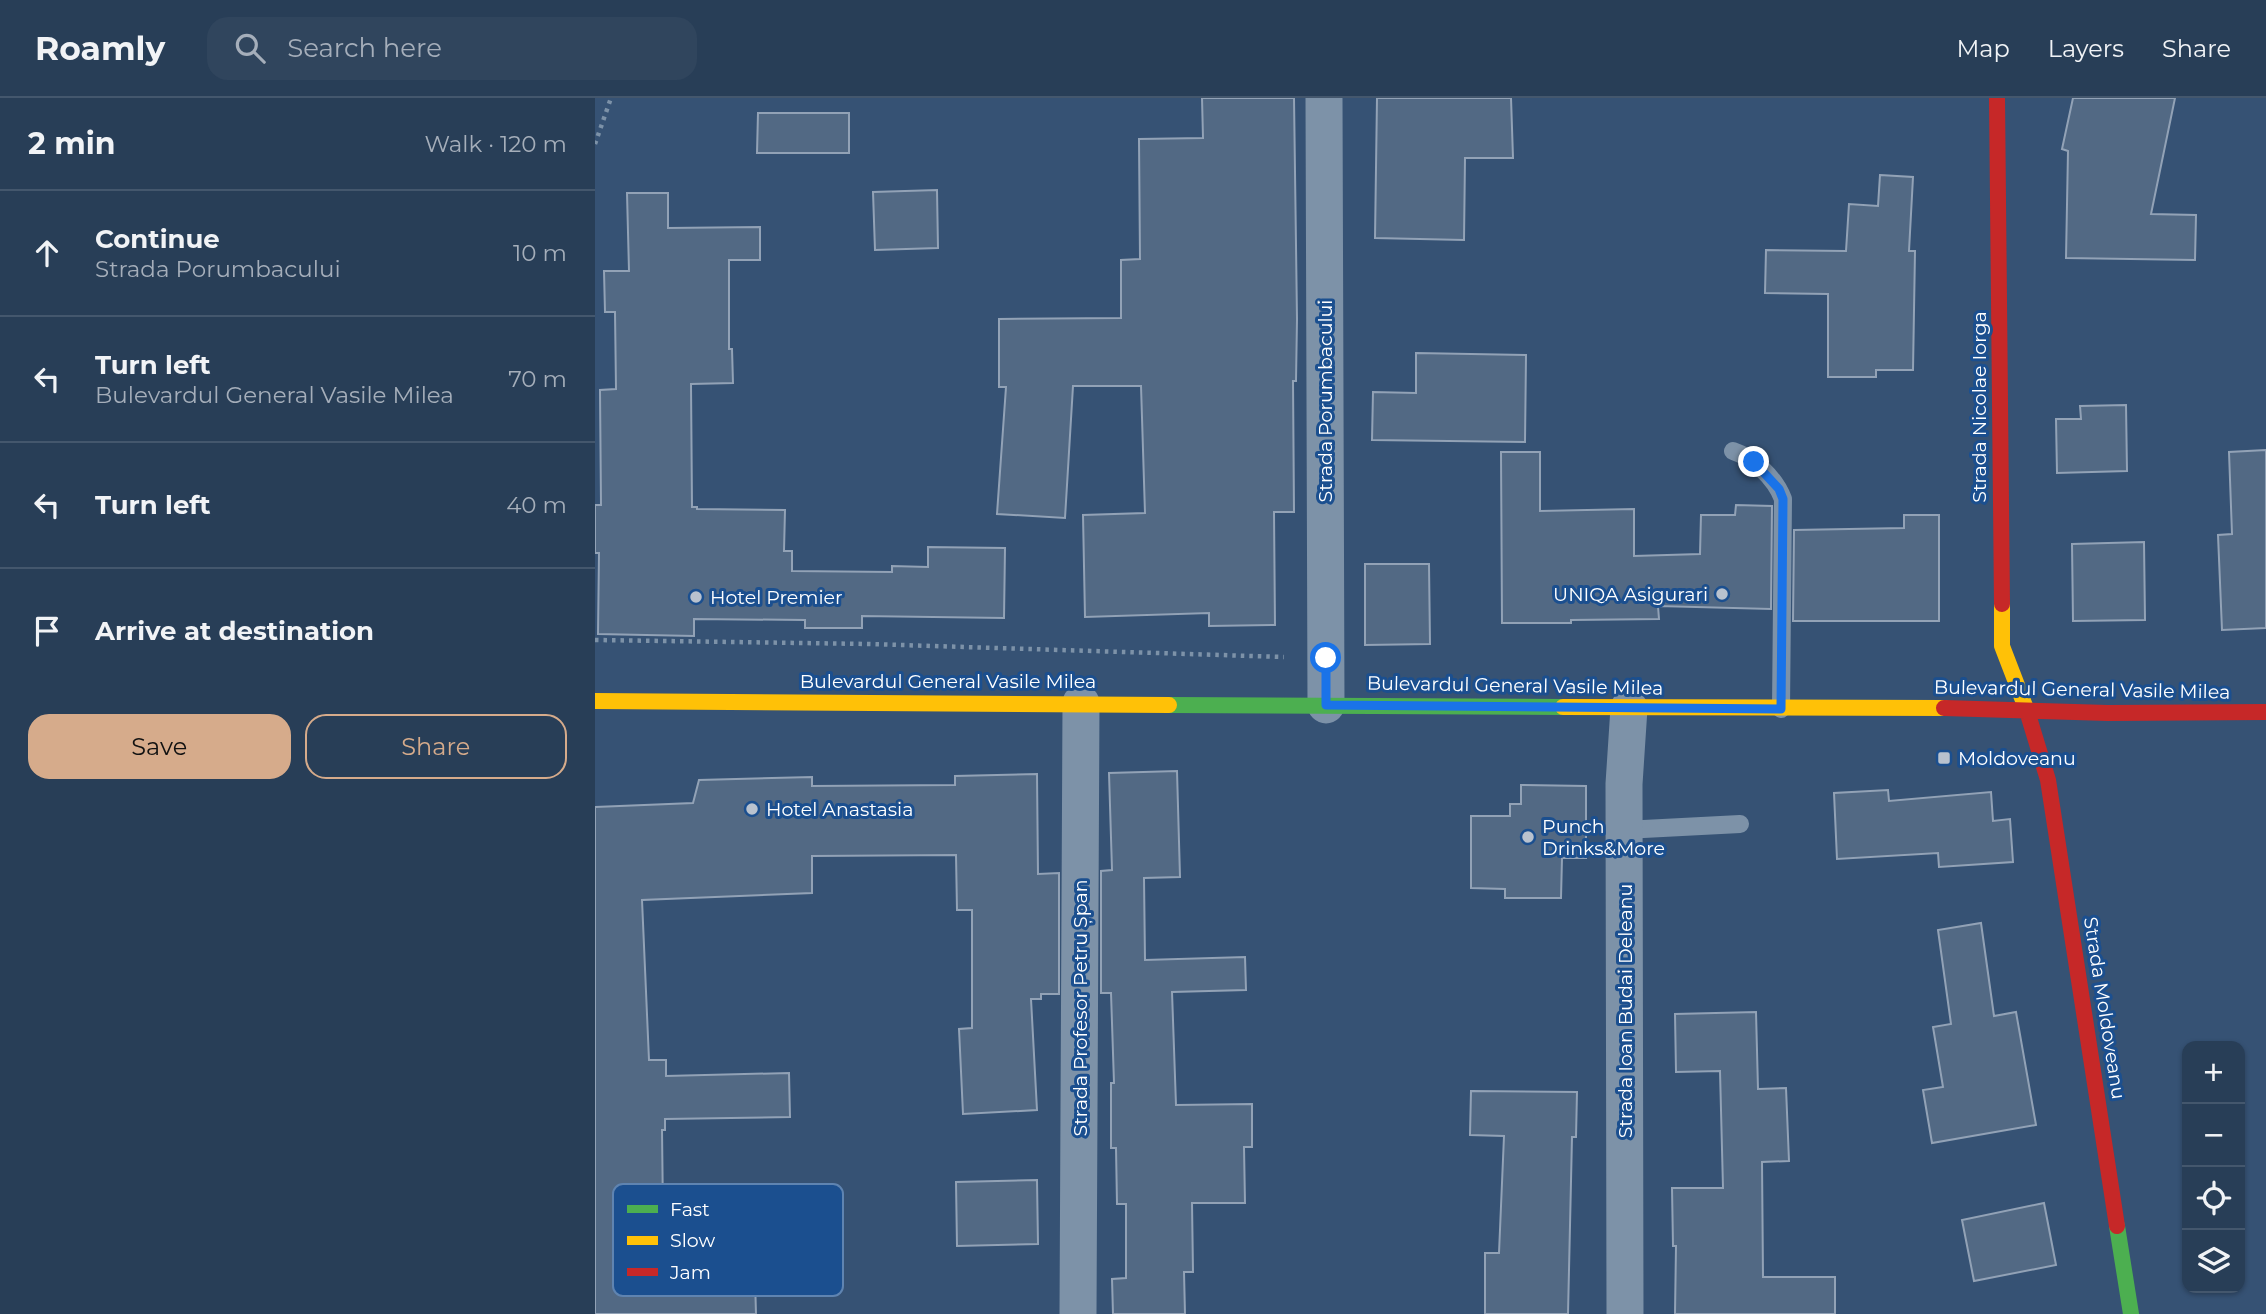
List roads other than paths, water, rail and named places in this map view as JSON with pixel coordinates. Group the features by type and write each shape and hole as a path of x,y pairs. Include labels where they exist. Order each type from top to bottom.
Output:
{"main road":[{"name":"Strada Nicolae Iorga","path":"1997,98 2002,646 2027,711"},
{"name":"Bulevardul General Vasile Milea","path":"595,701 2266,712"},
{"name":"Strada Moldoveanu","path":"2027,711 2048,780 2131,1314"}],"street":[{"name":"Strada Porumbacului","path":"1324,98 1326,705"},
{"name":"Strada Profesor Petru Șpan","path":"1078,1314 1081,703"},
{"name":"Strada Ioan Budai Deleanu","path":"1625,1314 1624,830 1629,708"}],"lane":[{"path":"1733,451 1754,462 1779,489 1783,499 1781,709"},
{"path":"1624,830 1740,824"}],"place":[{"name":"UNIQA Asigurari","path":"1722,594"},
{"name":"Hotel Premier","path":"696,597"},
{"name":"Moldoveanu","path":"1944,758"},
{"name":"Hotel Anastasia","path":"752,809"},
{"name":"Punch Drinks&More","path":"1528,837"}]}
